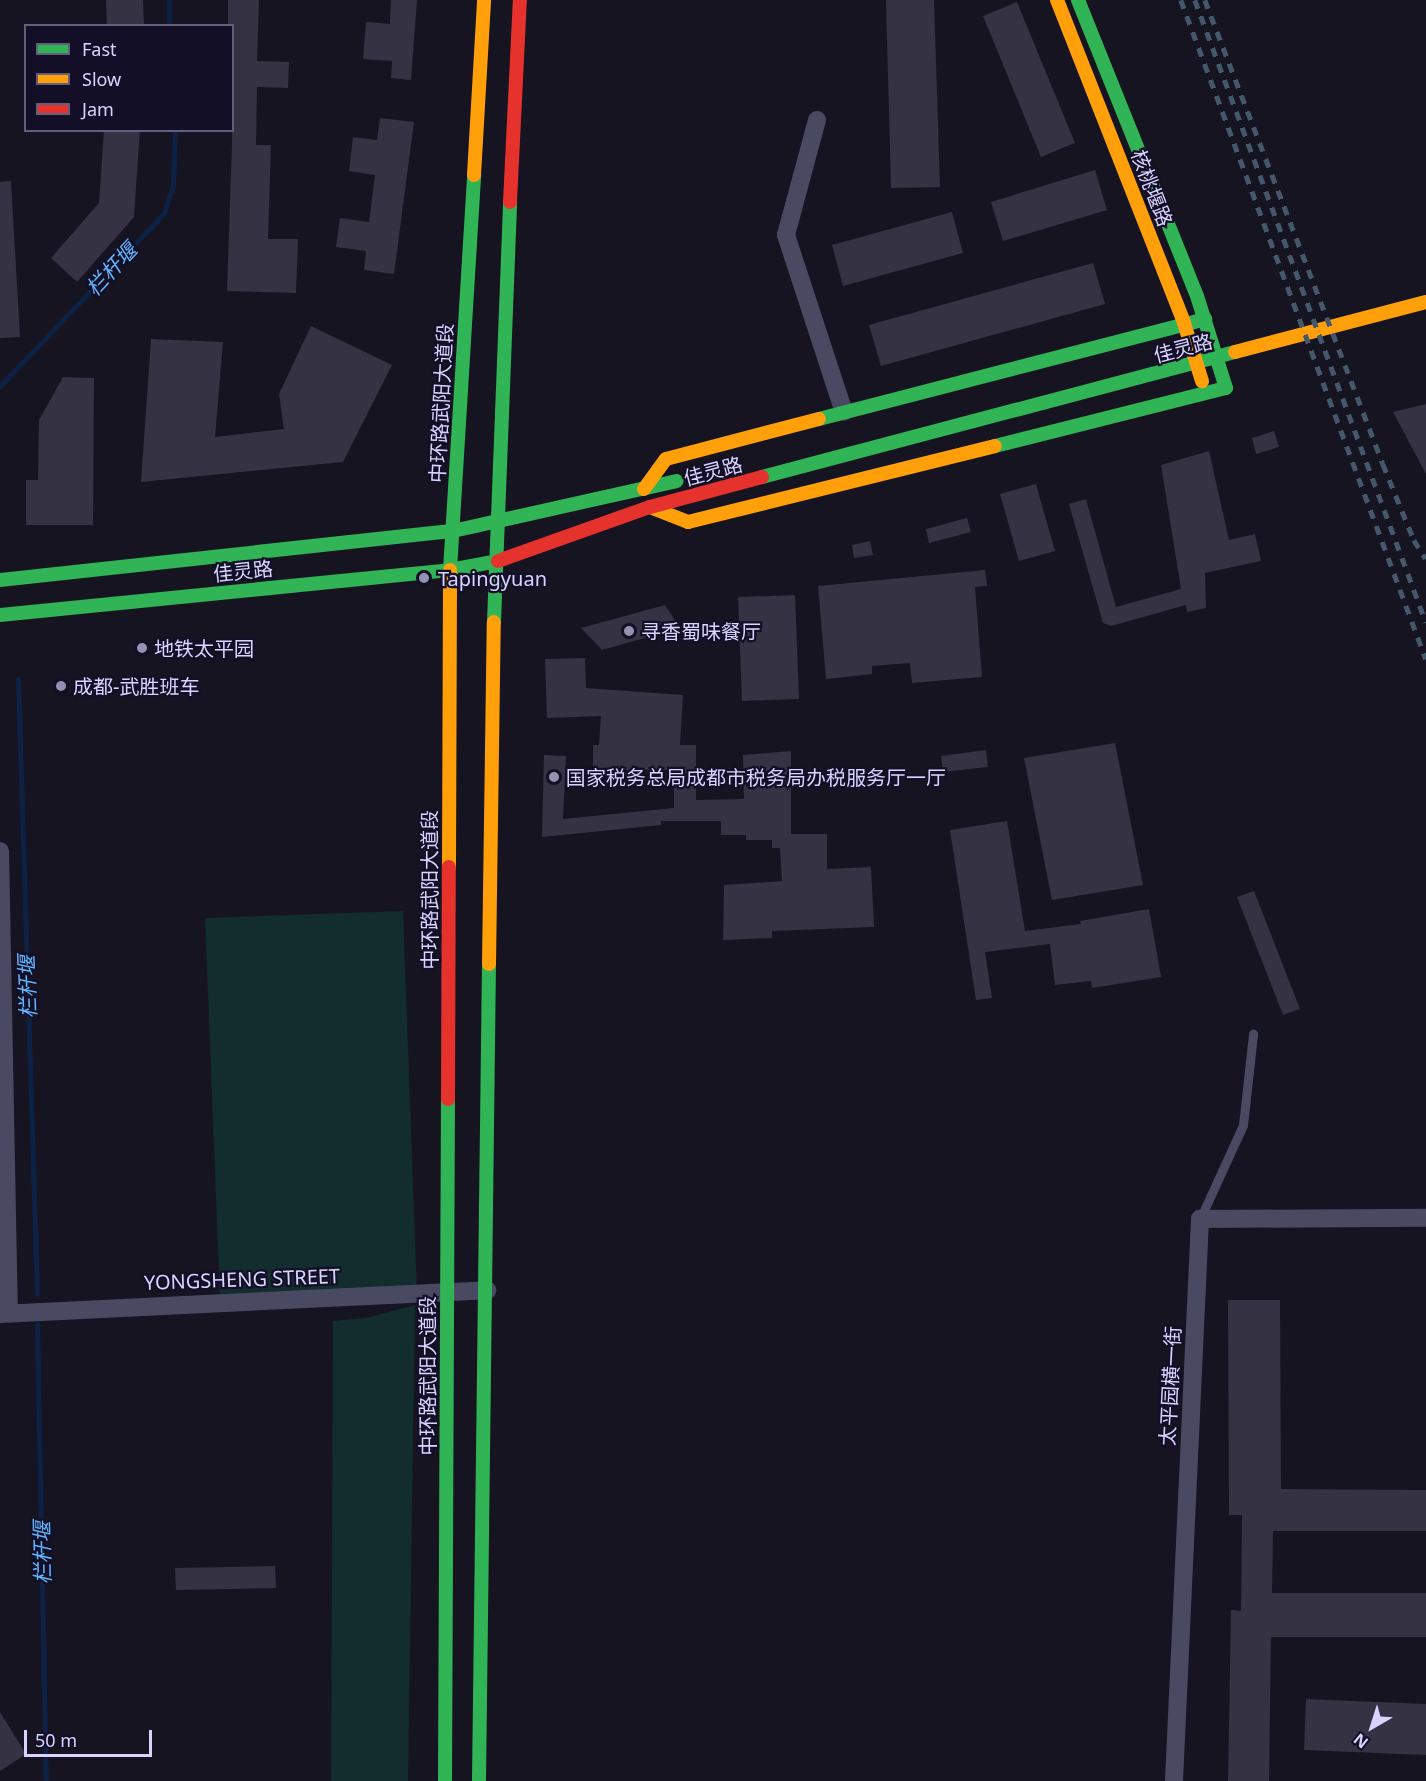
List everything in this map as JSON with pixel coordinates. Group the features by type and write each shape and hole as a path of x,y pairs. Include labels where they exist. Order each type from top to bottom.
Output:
{"main road":[{"name":"中环路武阳大道段","path":"445,1781 450,570 484,0"},
{"path":"479,1781 495,523 520,0"},
{"name":"核桃堰路","path":"1057,0 1184,323 1206,392"},
{"path":"650,507 688,522 1226,388 1205,319 1078,0"},
{"name":"佳灵路","path":"0,615 450,570 496,561 650,507 1426,302"},
{"path":"644,489 666,459 1205,319"},
{"name":"佳灵路","path":"1179,349 1225,337"},
{"name":"佳灵路","path":"0,580 453,531 689,477"}],"street":[{"path":"817,120 786,235 844,412"},
{"path":"0,851 5,1312"},
{"path":"1200,1219 1426,1218"},
{"name":"太平园横一街","path":"1174,1781 1200,1219"},
{"name":"YONGSHENG STREET","path":"5,1312 447,1294 487,1290"}],"lane":[{"path":"1200,1219 1243,1125 1253,1034"}],"green space":[{"path":"403,911 417,1292 220,1298 205,918"},
{"path":"415,1305 408,1781 331,1781 333,1321 366,1318"}],"building":[{"path":"106,0 143,0 144,24 107,24"},
{"path":"228,0 259,0 257,61 289,62 288,88 257,87 256,145 271,145 268,239 298,239 296,293 227,291 232,132 234,132 234,24 228,24"},
{"path":"391,0 417,0 411,80 391,78 392,61 363,59 366,22 390,24"},
{"path":"886,0 934,0 940,187 891,188"},
{"path":"1017,2 1075,143 1041,157 983,16"},
{"path":"380,118 414,122 394,274 364,270 366,251 336,247 340,218 369,222 375,175 349,171 353,137 377,140"},
{"path":"104,132 140,132 134,217 77,282 51,258 99,203"},
{"path":"1095,170 1107,210 1003,241 991,202"},
{"path":"11,181 20,337 0,338 0,182"},
{"path":"952,212 963,253 843,286 832,245"},
{"path":"1093,263 1105,304 881,366 869,325"},
{"path":"311,326 392,365 343,462 141,482 151,339 223,342 215,437 284,429 279,394"},
{"path":"63,377 94,378 93,525 26,525 26,480 38,480 39,420"},
{"path":"1426,404 1426,474 1393,412"},
{"path":"1274,431 1279,447 1256,454 1252,438"},
{"path":"1209,451 1229,540 1255,534 1261,561 1205,573 1206,608 1187,612 1186,605 1111,626 1103,623 1069,504 1086,499 1116,607 1181,589 1161,465"},
{"path":"1036,484 1055,551 1019,561 1000,494"},
{"path":"967,518 971,532 929,543 926,529"},
{"path":"870,541 873,555 854,558 852,545"},
{"path":"985,570 987,586 975,587 982,677 912,683 910,663 872,666 872,674 826,679 818,586"},
{"path":"795,595 799,699 742,701 738,597"},
{"path":"665,605 680,628 602,650 581,628"},
{"path":"585,658 586,688 683,695 680,745 696,745 696,800 744,799 743,755 791,751 791,834 827,834 827,869 871,867 874,927 772,931 772,938 723,940 724,885 782,881 780,848 772,848 772,840 746,840 746,835 721,835 721,821 661,821 661,825 542,837 544,755 566,756 563,819 674,808 674,770 593,770 593,745 599,745 601,716 547,718 545,659"},
{"path":"1115,743 1143,885 1052,900 1024,758"},
{"path":"986,750 988,767 943,772 941,756"},
{"path":"1007,821 1025,931 1081,924 1080,921 1149,909 1161,977 1092,988 1091,981 1055,985 1050,944 985,952 992,998 976,1000 950,830"},
{"path":"1254,891 1300,1009 1283,1015 1237,897"},
{"path":"1228,1300 1280,1300 1281,1489 1426,1490 1426,1531 1273,1531 1272,1593 1426,1593 1426,1637 1271,1637 1269,1781 1228,1781 1231,1610 1241,1611 1242,1515 1229,1515"},
{"path":"275,1566 276,1588 176,1590 175,1568"},
{"path":"1306,1699 1426,1704 1426,1755 1304,1750"},
{"path":"0,1712 26,1754 0,1771"}],"waterway":[{"name":"栏杆堰","path":"169,0 169,24"},
{"name":"栏杆堰","path":"0,386 164,213 173,185 175,132"},
{"name":"栏杆堰","path":"18,679 37,1294"},
{"name":"栏杆堰","path":"37,1324 46,1781"}],"railway":[{"path":"1181,0 1426,659"},
{"path":"1195,0 1426,622"},
{"path":"1205,0 1383,464 1414,540 1426,559"}],"traffic: fast":[{"path":"995,446 1226,388 1197,296 1078,0"},
{"path":"450,570 474,175"},
{"path":"494,622 510,202"},
{"path":"819,419 1205,319"},
{"path":"762,477 1235,352"},
{"path":"0,580 453,531 676,481"},
{"path":"0,615 450,570 498,561"},
{"path":"479,1781 489,964"},
{"path":"445,1781 448,1099"}],"traffic: slow":[{"path":"474,175 484,0"},
{"path":"1057,0 1184,323 1202,381"},
{"path":"1235,352 1426,302"},
{"path":"644,489 666,459 819,419"},
{"path":"650,507 688,522 995,446"},
{"path":"449,867 450,570"},
{"path":"489,964 494,622"}],"traffic: jam":[{"path":"510,202 520,0"},
{"path":"498,561 650,507 762,477"},
{"path":"448,1099 449,867"}],"place":[{"name":"Tapingyuan","path":"424,578"},
{"name":"寻香蜀味餐厅","path":"629,631"},
{"name":"地铁太平园","path":"142,648"},
{"name":"成都-武胜班车","path":"61,686"},
{"name":"国家税务总局成都市税务局办税服务厅一厅","path":"554,777"}]}
